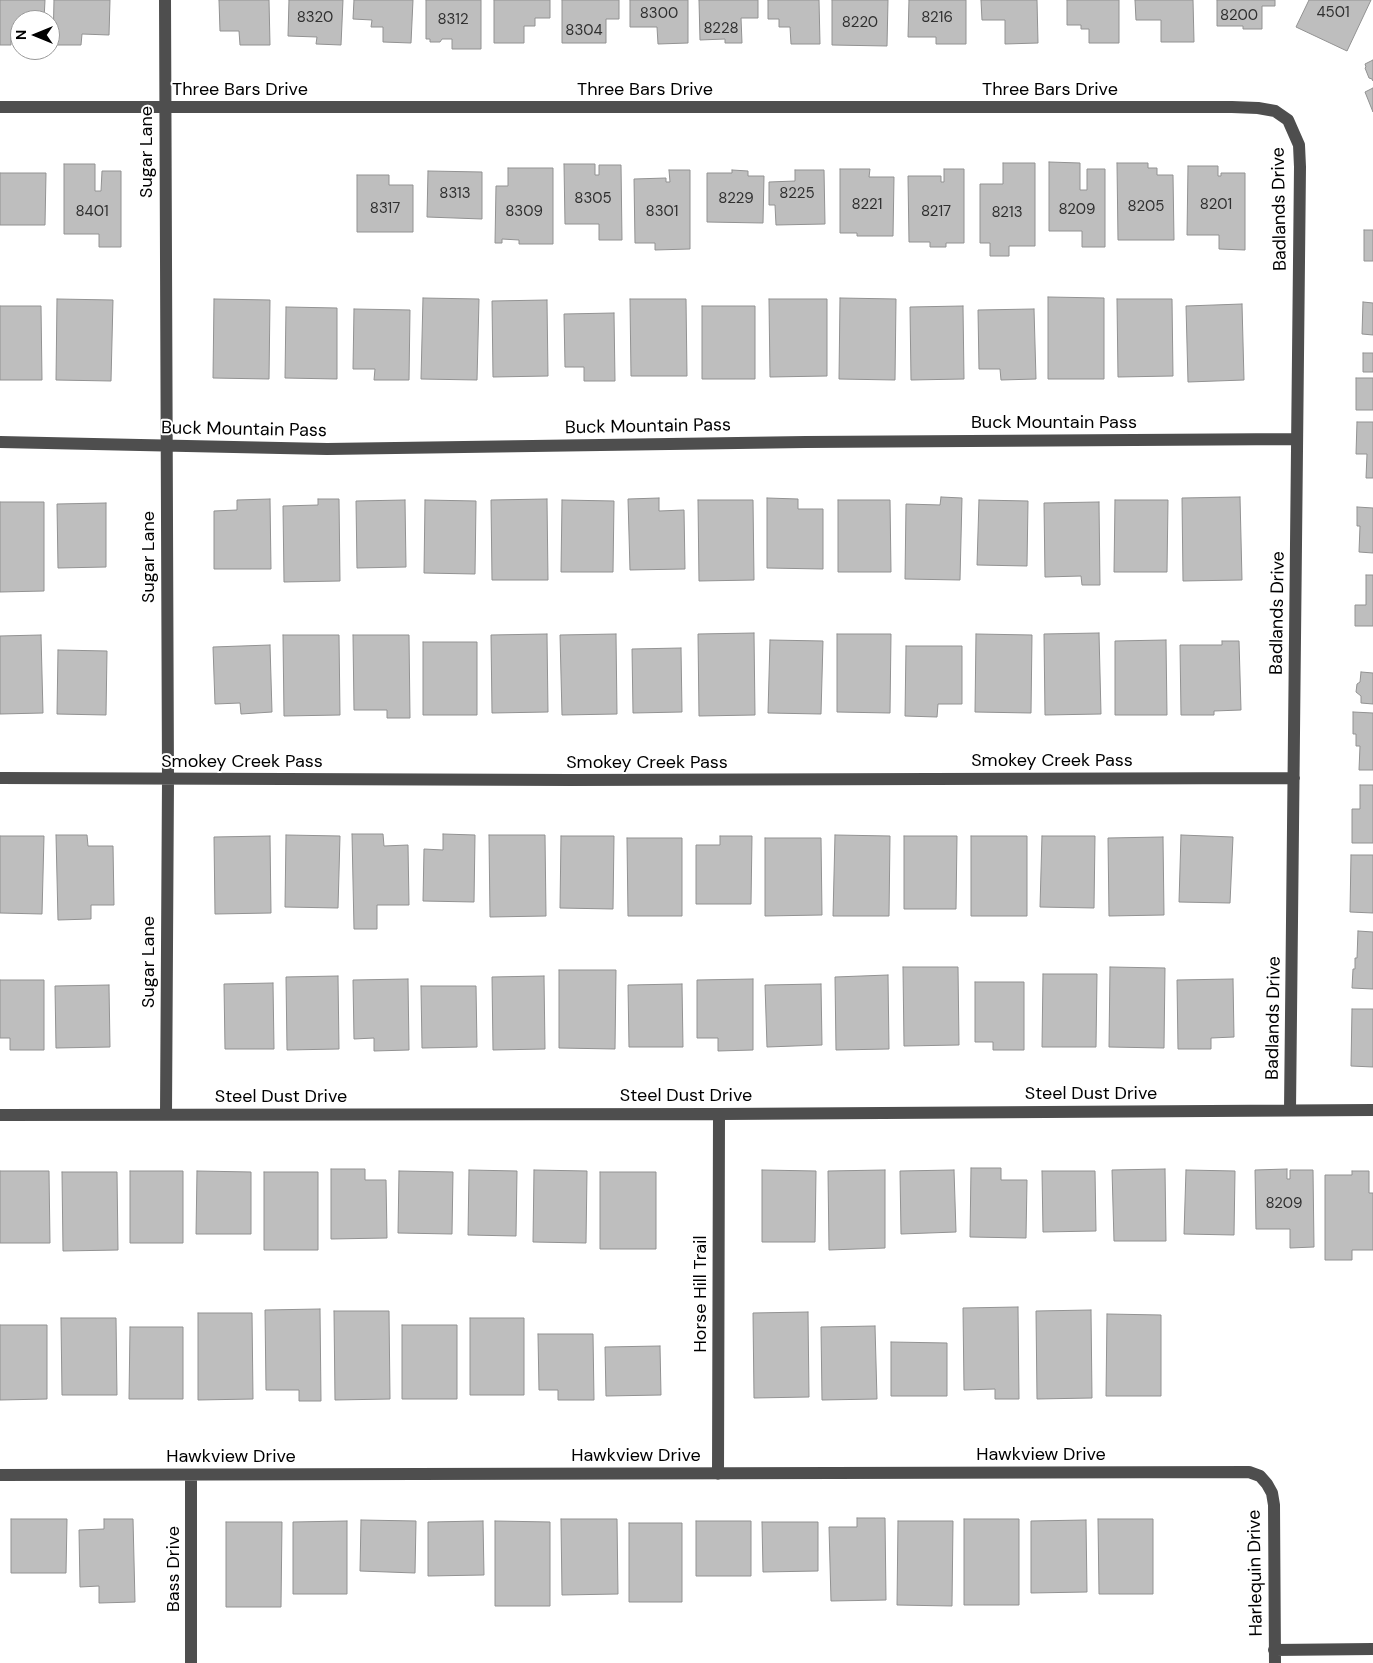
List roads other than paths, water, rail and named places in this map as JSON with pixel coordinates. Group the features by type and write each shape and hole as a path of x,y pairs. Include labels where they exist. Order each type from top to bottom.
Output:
{"street":[{"name":"Sugar Lane","path":"165,0 168,779 166,1114"},
{"name":"Three Bars Drive","path":"0,108 1232,107 1275,111 1288,120"},
{"name":"Badlands Drive","path":"1288,120 1299,145 1300,167 1290,1109"},
{"name":"Buck Mountain Pass","path":"0,442 327,449 806,442 1297,439"},
{"name":"Smokey Creek Pass","path":"0,778 570,780 1294,778"},
{"name":"Steel Dust Drive","path":"0,1115 718,1114 1290,1109 1373,1110"},
{"name":"Horse Hill Trail","path":"718,1114 718,1474"},
{"name":"Hawkview Drive","path":"0,1476 1249,1472 1260,1476 1267,1484"},
{"name":"Bass Drive","path":"191,1475 191,1663"},
{"name":"Harlequin Drive","path":"1267,1484 1272,1493 1274,1504 1275,1663"},
{"path":"1274,1650 1373,1649"}]}
